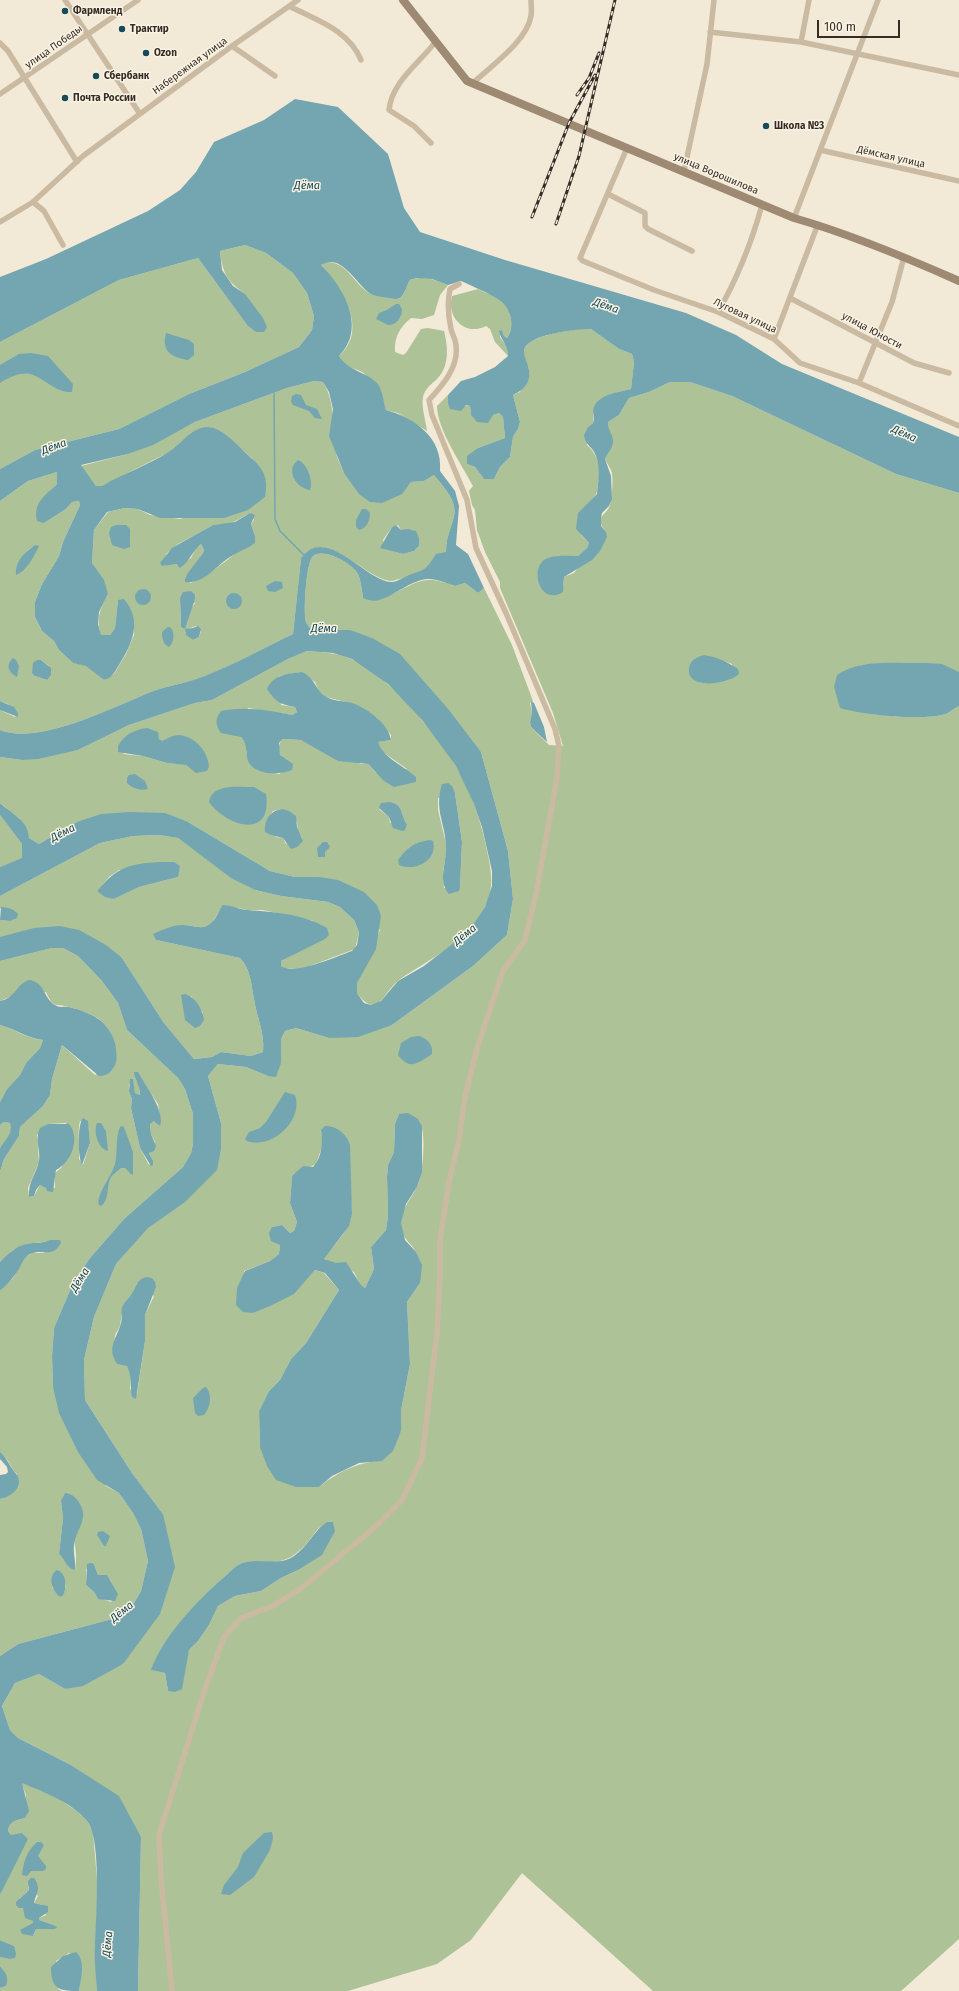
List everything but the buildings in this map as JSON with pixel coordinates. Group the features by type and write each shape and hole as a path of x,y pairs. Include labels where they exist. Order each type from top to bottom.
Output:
{"street":[{"path":"65,0 140,114"},
{"name":"улица Победы","path":"0,94 138,0"},
{"name":"Набережная улица","path":"0,222 32,202 77,162 140,114 232,46 298,0"},
{"path":"403,0 470,82 520,39 527,28 531,15 531,0"},
{"path":"684,171 707,64 714,0"},
{"path":"801,42 809,0"},
{"path":"794,218 878,0"},
{"path":"289,6 345,35 356,48 362,60"},
{"path":"710,32 801,42 857,52 959,75"},
{"path":"431,143 414,126 389,110 390,98 408,72 427,54 436,41"},
{"path":"0,43 8,51 77,162"},
{"path":"232,46 274,76"},
{"name":"улица Ворошилова","path":"470,82 794,218 818,224 904,257 959,281"},
{"path":"627,148 608,194 645,213 645,226 648,229 692,251"},
{"name":"Дёмская улица","path":"820,150 959,181"},
{"name":"Луговая улица","path":"608,194 580,258 583,261 654,290 718,312 774,339 800,362 859,382 959,426"},
{"path":"32,202 44,211 64,245"},
{"path":"718,312 729,294 754,231 762,204"},
{"path":"774,339 818,224"},
{"path":"859,382 892,302 904,257"},
{"path":"172,1991 161,1878 159,1835 204,1689 224,1637 241,1618 273,1606 304,1586 375,1527 402,1500 422,1458 437,1333 440,1240 465,1097 478,1045 503,971 525,940 536,894 557,778 559,746 555,729 506,613 476,548 467,500 432,415 429,400 452,370 456,355 456,346 451,329 447,303 450,289 459,284"},
{"name":"улица Юности","path":"790,298 874,344 914,363 949,373"}],"green space":[{"path":"245,245 266,253 293,273 307,293 314,316 312,330 299,347 245,372 189,394 119,429 35,450 0,469 0,342 119,280 198,258 247,325 245,294 226,276 222,265 220,251"},
{"path":"325,262 340,265 371,294 394,299 399,299 401,297 410,280 420,278 429,279 448,285 440,295 434,315 422,319 411,318 398,333 395,347 395,352 403,355 406,353 421,329 428,328 444,331 447,350 446,363 441,375 428,387 423,397 423,410 427,431 398,413 386,410 383,400 373,382 362,372 349,367 342,361 339,356 348,345 352,334 352,321 344,297 337,285 321,265"},
{"path":"478,289 501,300 508,310 511,320 511,329 507,338 504,336 502,330 500,337 509,350 508,356 495,342 490,329 486,326 478,329 471,329 464,327 455,318 451,304 452,296"},
{"path":"579,329 591,329 619,349 632,354 634,362 631,389 611,394 593,414 593,423 588,427 587,445 596,458 600,475 597,493 593,498 581,535 589,543 587,548 578,556 557,556 564,587 564,577 574,573 606,532 602,527 600,520 610,505 612,488 612,473 605,459 608,451 608,422 619,415 629,398 649,392 670,382 690,382 732,396 896,474 959,493 959,672 927,663 861,665 840,707 877,715 922,717 946,714 959,706 959,1939 901,1991 653,1991 522,1873 471,1940 437,1964 348,1991 138,1991 141,1837 69,1764 18,1738 10,1730 2,1706 15,1683 39,1674 65,1689 123,1664 163,1514 132,1473 85,1400 84,1360 94,1317 116,1264 148,1227 184,1203 221,1123 208,1076 218,1064 246,1067 268,1076 281,1063 281,1039 285,1031 296,1028 329,1038 392,1025 473,966 507,935 513,899 508,851 481,752 350,630 312,629 309,627 306,623 305,617 307,577 313,556 324,554 338,558 355,570 360,580 363,598 385,597 420,581 427,580 435,580 455,586 465,583 478,593 484,588 512,645 533,701 530,703 532,712 530,722 531,727 549,745 563,746 553,713 500,588 500,582 485,552 477,530 475,510 472,505 469,491 473,486 445,436 438,415 437,406 448,395 448,403 470,406 471,415 493,415 499,413 503,417 505,438 478,448 467,464 475,467 484,479 494,479 500,467 510,457 513,437 520,422 513,395 520,392 529,368 524,355 526,347 530,342 538,338","holes":["724,661 732,664 731,679 718,682 700,683","399,1114 410,1116 419,1121 423,1134 423,1153 419,1181 404,1209 401,1218 401,1229 416,1253 420,1283 407,1302 410,1364 401,1411 401,1431 382,1460 356,1466 341,1472 319,1487 260,1447 259,1411 269,1391 280,1380 291,1359 306,1343 339,1290 324,1273 315,1270 293,1294 253,1313 244,1271 270,1261 279,1254 280,1245 272,1227 282,1225 290,1233 294,1231 297,1222 290,1203 292,1176 316,1164 323,1144 321,1130 339,1164 349,1190 351,1203 351,1215 348,1226 343,1235 324,1259 354,1272 361,1286 365,1288 374,1269 371,1247 386,1230 388,1216 388,1165 394,1152 395,1124","137,1283 154,1296 145,1315 145,1341 137,1395 130,1389 131,1374 127,1365 117,1364 113,1356 115,1335 120,1326 123,1305 133,1293","320,1526 298,1570 281,1578 261,1591 235,1596 218,1606 209,1625 198,1641 189,1650 185,1664 168,1691 165,1673 152,1670 157,1657 165,1644 182,1620 193,1608 232,1569 241,1563 256,1561 276,1562 284,1560 298,1552"]},
{"path":"314,381 323,382 332,407 337,458 344,473 408,486 411,482 424,481 434,475 452,499 455,510 446,552 431,563 425,570 407,577 390,581 379,578 332,550 321,548 310,550 301,558 293,634 206,676 156,690 78,722 36,733 17,733 0,730 0,710 15,717 18,713 8,704 0,701 0,501 28,481 57,472 57,484 51,490 44,523 66,509 72,502 79,501 80,505 63,542 59,556 42,584 35,602 35,617 42,631 54,641 59,650 73,663 86,665 104,680 114,674 126,654 134,635 134,627 118,600 115,628 110,635 101,636 99,619 108,594 92,563 94,530 108,512 125,508 138,509 150,515 181,519 253,459 220,431 195,431 171,451 102,486 96,486 81,466 128,454 153,444 195,422 287,388","holes":["250,513 254,520 251,524 255,536 214,570 190,583 192,568 204,550 201,544 196,548 191,558 178,566 174,563 162,566 167,553 178,544 213,525 230,524","398,525 401,530 413,530 419,538 419,546 414,551 403,554 385,549 383,540 392,527","35,545 35,554 16,572 21,560 28,550","180,602 195,603 190,610 187,623 181,627","196,626 201,631 199,637 193,640 185,632","41,660 49,666 47,680 35,676"]},
{"path":"307,651 324,652 346,657 365,667 395,691 423,721 456,766 467,786 485,840 490,865 491,886 488,900 478,919 458,940 447,949 399,980 393,985 380,1002 375,1004 370,1004 364,1001 357,993 357,983 380,930 319,877 295,877 270,871 188,822 77,822 39,844 29,838 20,819 0,803 0,757 22,760 78,750 129,725 195,703 212,700 288,659","holes":["302,672 315,682 319,691 326,697 353,704 377,718 391,735 391,740 377,742 380,750 407,769 376,773 368,764 361,764 301,740 283,739 279,746 279,752 284,759 280,774 257,770 246,753 246,744 241,737 248,708 292,715 297,712 295,707 281,705 279,676","157,732 159,739 191,769 186,765 167,763 143,756 123,754","455,793 462,842 460,887 444,888 443,871 447,848 438,810 438,798","390,802 398,805 407,824 390,823 389,817 379,809","282,809 297,822 298,832 302,838 286,844 283,838 276,837 266,821 273,811"]},
{"path":"0,815 22,844 22,859 0,867"},
{"path":"159,835 178,838 231,877 255,890 281,896 328,902 340,907 354,920 359,932 355,949 302,969 284,968 281,966 281,961 292,955 314,921 263,910 247,910 224,905 209,925 200,927 184,925 156,940 240,958 244,963 250,977 255,1006 262,1032 263,1052 251,1056 221,1052 212,1057 194,1059 164,1023 122,958 0,937 0,920 10,921 0,908 0,896 100,843 133,836","holes":["119,870 178,877 139,887 114,899 97,891 109,877","191,996 203,1013 184,1014 184,1008"]},
{"path":"52,948 63,948 78,956 102,981 118,1003 127,1030 178,1078 185,1089 193,1114 193,1144 191,1153 183,1167 124,1219 90,1258 74,1281 54,1328 52,1356 53,1387 106,1486 119,1493 133,1513 141,1529 148,1561 141,1591 130,1610 116,1618 18,1644 0,1656 0,1499 4,1498 17,1474 0,1452 0,1291 13,1278 25,1258 32,1253 44,1253 60,1240 27,1244 13,1250 0,1262 0,1172 4,1159 19,1136 20,1127 43,1106 50,1095 52,1079 62,1045 95,1075 116,1062 113,1039 110,1031 105,1024 91,1014 55,1004 51,1001 46,992 12,996 0,1001 0,961","holes":["139,1075 158,1104 161,1121 154,1121 150,1123 151,1134 155,1142 149,1152 152,1160 149,1165 140,1148 131,1108 132,1099 129,1092 129,1084 133,1084 135,1093 140,1095 139,1085 135,1078","80,1121 88,1125 90,1143 83,1165 79,1159","66,1123 62,1167 55,1173 55,1188 40,1185 34,1196 29,1197 28,1188 39,1162 37,1135 48,1124","96,1126 103,1127 105,1129 107,1146 97,1138","61,1501 75,1544 75,1570 70,1567 59,1554 63,1518","94,1564 98,1575 104,1575 110,1580 117,1594 111,1602 98,1599 94,1592 86,1585 86,1569","62,1574 66,1586 63,1596 60,1597 52,1587"]},
{"path":"0,1025 26,1036 43,1040 40,1048 26,1063 20,1075 7,1089 0,1102"},
{"path":"4,1122 11,1123 12,1127 8,1138 0,1150 0,1125"},
{"path":"21,1782 58,1798 78,1812 88,1822 93,1832 98,1891 95,1946 97,1991 79,1991 81,1975 69,1953 56,1961 58,1989 62,1991 0,1991 0,1988 6,1986 4,1971 0,1966 0,1957 9,1959 14,1946 0,1940 0,1895 12,1869 11,1835 8,1831 12,1823 16,1820 25,1818 26,1795","holes":["28,1886 38,1896 34,1903 43,1905 46,1915 39,1918 39,1920 51,1924 55,1929 36,1929 33,1936 33,1921 30,1919 19,1899 29,1890"]}],"water":[{"name":"Дёма","path":"295,99 338,107 388,154 404,208 420,232 505,260 686,313 736,335 782,364 959,437 959,493 896,474 732,396 690,382 670,382 649,392 629,398 619,415 608,422 613,443 605,459 611,476 612,499 609,506 602,513 601,518 601,526 606,532 607,537 600,551 592,560 564,577 563,592 556,595 549,595 540,586 538,572 540,565 544,560 552,557 578,556 587,548 589,543 576,529 578,513 597,494 599,470 596,456 586,441 584,435 588,427 593,423 593,409 600,399 610,394 631,389 634,362 632,354 619,349 591,329 564,331 533,340 527,345 524,353 529,368 529,378 522,390 513,395 520,422 513,437 510,457 500,467 494,479 484,479 475,467 467,464 467,456 478,448 505,438 503,417 499,413 493,415 488,423 477,422 471,415 470,406 466,405 461,411 450,409 448,395 461,381 475,377 495,367 508,356 499,331 502,330 504,336 507,338 511,329 510,315 506,306 500,300 484,291 461,281 448,285 432,279 417,278 410,280 400,298 394,299 377,296 365,290 342,266 329,262 321,265 330,274 344,297 352,321 351,333 347,345 339,356 347,365 377,383 382,392 386,410 407,418 417,424 432,439 440,459 440,471 455,491 459,506 456,545 468,554 484,588 478,593 465,583 455,586 439,580 428,579 415,582 377,601 371,600 363,598 361,583 355,570 338,558 331,555 318,554 313,556 311,560 307,577 305,599 306,622 312,629 350,630 372,638 400,654 449,710 481,752 508,851 513,899 507,935 473,966 392,1025 358,1037 329,1038 296,1028 285,1031 281,1039 281,1063 276,1077 268,1076 246,1067 218,1064 208,1076 221,1123 221,1149 217,1170 184,1203 148,1228 116,1264 94,1317 84,1360 85,1400 132,1473 163,1514 175,1567 160,1614 123,1664 83,1686 65,1689 39,1674 15,1683 2,1706 10,1730 18,1738 69,1764 119,1796 141,1837 138,1991 97,1991 95,1956 97,1880 95,1844 92,1830 87,1821 73,1808 57,1798 22,1783 29,1811 25,1818 16,1820 12,1823 8,1831 11,1835 22,1833 28,1839 0,1895 0,1656 18,1644 116,1618 130,1610 141,1591 148,1561 141,1529 133,1513 119,1493 97,1480 78,1452 59,1413 53,1387 52,1356 54,1328 74,1281 90,1258 124,1219 183,1167 191,1153 193,1144 193,1114 185,1089 178,1078 127,1030 118,1003 102,981 78,956 63,948 52,948 0,961 0,937 34,928 60,926 79,930 106,945 122,958 164,1023 194,1059 212,1057 221,1052 251,1056 263,1052 262,1032 248,972 240,958 156,940 153,934 179,925 205,927 215,919 223,905 245,910 279,913 299,917 318,923 327,928 329,935 325,939 281,961 281,966 295,969 316,964 352,951 357,945 359,932 354,920 340,907 328,902 281,896 255,890 231,878 178,838 159,835 133,836 100,843 0,896 0,867 22,858 22,844 0,815 0,803 23,822 26,826 29,838 39,844 77,822 101,814 130,812 165,813 188,822 270,871 295,877 319,877 338,880 364,892 377,905 381,916 376,949 357,983 357,993 364,1003 371,1005 381,1001 398,981 424,966 469,931 485,907 492,886 492,871 482,827 474,804 456,766 423,721 388,684 352,659 333,653 307,651 288,659 212,700 195,703 129,725 78,750 38,759 22,760 0,757 0,730 17,733 36,733 78,722 156,690 205,676 293,634 301,558 311,549 322,547 334,550 382,580 392,582 422,570 428,566 436,554 446,552 455,510 452,499 445,488 434,475 424,481 411,482 402,494 382,503 370,502 359,494 344,473 329,436 333,409 329,392 323,382 314,381 287,388 195,422 153,445 128,454 81,465 96,486 102,486 162,456 174,448 192,432 208,427 214,428 225,434 258,464 264,473 266,484 265,497 248,510 224,518 160,518 138,509 125,508 107,512 94,530 92,563 104,580 108,594 99,612 98,624 101,635 110,635 115,628 118,600 124,599 130,607 134,624 134,632 128,649 111,676 104,680 86,666 73,663 59,650 54,641 42,631 35,617 35,602 42,584 59,556 63,542 80,505 79,501 72,502 66,509 44,523 37,521 36,514 38,504 57,484 57,472 28,481 0,501 0,469 35,450 119,429 189,394 245,372 299,347 312,330 314,316 307,293 293,273 266,253 245,245 220,251 222,270 233,286 245,294 263,318 267,327 264,332 256,332 247,325 198,258 119,280 0,342 0,277 46,259 148,211 180,190 196,172 214,142 264,120"},
{"path":"396,304 399,304 402,309 400,318 394,324 388,325 376,319 379,313"},
{"path":"166,333 189,340 194,344 194,355 188,360 177,357 169,352 165,345"},
{"path":"31,353 48,356 73,384 72,392 66,392 55,388 30,374 10,377 0,383 0,365 19,354"},
{"path":"296,394 301,395 306,405 317,409 322,419 315,418 309,411 293,405 291,402 292,396"},
{"path":"298,460 304,465 309,473 311,482 310,490 300,486 292,473 294,464"},
{"path":"362,509 366,509 370,513 370,516 366,526 359,530 356,527 356,520"},
{"path":"250,513 255,515 251,524 255,536 255,543 225,560 204,578 192,582 185,582 187,575 204,550 201,544 180,568 176,564 162,566 160,563 172,548 193,536 213,525 235,522"},
{"path":"116,525 126,525 130,529 130,547 124,549 112,545 109,533 111,527"},
{"path":"396,525 401,530 408,529 416,531 419,538 419,546 414,551 403,554 380,548 392,527"},
{"path":"35,545 39,546 30,563 24,570 16,575 17,565 21,557"},
{"path":"275,581 282,582 283,588 275,592 268,591 266,586"},
{"path":"140,589 146,589 151,594 149,603 146,605 140,605 135,600 135,594"},
{"path":"191,591 195,595 195,599 185,629 181,627 180,598 183,592"},
{"path":"234,593 240,595 242,601 240,607 234,609 228,607 226,601 228,595"},
{"path":"198,626 201,629 199,637 193,640 186,635 185,629"},
{"path":"168,627 171,628 173,635 173,641 169,647 164,643 162,635 162,632"},
{"path":"704,655 718,658 730,664 738,669 739,674 727,681 718,683 701,683 694,680 690,675 690,665 694,659"},
{"path":"13,658 19,666 17,677 9,669 9,663"},
{"path":"37,660 41,660 51,668 51,675 47,680 35,676 32,673 33,663"},
{"path":"868,664 942,664 959,672 959,706 946,714 908,717 877,715 840,708 834,687 837,675 857,666"},
{"path":"302,672 313,681 321,693 325,696 338,701 358,705 376,717 386,728 391,740 378,742 380,747 389,757 416,777 416,782 394,787 384,781 368,764 338,761 301,740 283,739 279,743 280,755 293,764 292,770 281,773 268,773 262,772 251,766 247,758 246,746 241,737 221,733 219,730 216,722 219,714 221,711 248,709 265,710 292,715 297,712 295,707 278,702 267,689 273,680 277,678 286,674"},
{"path":"0,701 14,707 18,713 18,717 0,710"},
{"path":"531,701 534,703 544,727 547,742 531,727"},
{"path":"147,728 158,732 159,739 162,741 178,735 195,741 200,745 206,755 209,767 207,771 196,773 186,765 167,763 143,756 118,752 118,746 127,736 134,731"},
{"path":"135,774 145,781 148,789 136,789 127,783 127,778 129,775"},
{"path":"448,783 452,786 455,793 462,842 459,891 449,894 445,889 443,877 446,846 439,809 442,784"},
{"path":"227,787 254,787 266,794 266,809 263,818 256,823 247,825 237,823 226,818 209,802 211,796 215,792"},
{"path":"390,802 400,807 407,824 405,830 402,831 393,828 389,817 379,808 381,803"},
{"path":"282,809 289,811 296,816 297,827 303,841 297,847 291,849 283,838 265,832 266,823 269,816"},
{"path":"430,840 433,841 434,848 429,859 424,863 412,867 399,865 398,860 408,849 415,844"},
{"path":"323,842 327,842 330,847 325,852 325,857 318,857 317,848"},
{"path":"174,862 180,866 178,877 139,887 114,899 105,897 97,891 111,877 124,868 139,864"},
{"path":"1,907 14,911 18,914 17,918 10,921 0,920"},
{"path":"29,980 35,981 39,984 49,1000 57,1006 69,1007 85,1012 103,1023 112,1035 115,1043 116,1060 115,1065 109,1073 99,1076 62,1045 52,1079 50,1095 43,1106 20,1127 19,1136 4,1159 0,1172 0,1149 10,1134 11,1127 10,1123 4,1122 0,1125 0,1102 7,1089 20,1075 26,1063 40,1048 43,1040 0,1025 0,1001 9,997 21,985"},
{"path":"185,994 195,1001 203,1016 204,1020 200,1026 195,1028 185,1020 181,995"},
{"path":"419,1036 429,1042 432,1047 432,1054 414,1064 406,1063 398,1055 401,1043 411,1037"},
{"path":"134,1072 138,1072 158,1106 160,1113 160,1126 154,1121 150,1124 151,1134 156,1146 154,1151 149,1153 153,1161 153,1165 151,1166 140,1148 131,1108 132,1099 129,1092 130,1079 133,1079 135,1093 140,1095"},
{"path":"285,1092 295,1095 297,1105 295,1114 284,1131 276,1137 266,1141 257,1143 247,1141 245,1139 249,1132 260,1128 266,1122"},
{"path":"408,1113 418,1119 422,1126 422,1172 417,1187 406,1204 401,1223 405,1240 416,1252 422,1265 420,1283 407,1302 410,1364 401,1411 401,1431 393,1451 382,1461 359,1463 332,1476 319,1487 296,1487 276,1480 267,1466 260,1447 259,1411 269,1391 280,1380 291,1359 306,1343 339,1290 325,1273 315,1270 294,1294 253,1313 243,1312 236,1305 237,1288 245,1271 270,1261 279,1254 280,1245 271,1241 269,1233 272,1227 282,1225 290,1233 294,1231 297,1222 290,1203 292,1176 303,1166 313,1167 316,1163 321,1150 321,1130 325,1126 329,1126 341,1131 349,1141 352,1214 349,1226 324,1259 336,1263 346,1262 361,1285 365,1288 374,1269 371,1247 386,1230 388,1216 388,1165 394,1152 395,1124 399,1114"},
{"path":"83,1118 88,1121 90,1143 82,1165 79,1141 80,1127"},
{"path":"97,1123 101,1123 106,1131 108,1151 104,1150 97,1139"},
{"path":"48,1124 69,1124 73,1130 74,1136 73,1150 66,1162 56,1170 53,1192 47,1191 46,1188 40,1185 34,1196 29,1197 31,1182 39,1161 38,1133 40,1128"},
{"path":"120,1127 124,1127 133,1152 133,1174 132,1175 125,1168 121,1168 113,1174 106,1200 101,1206 98,1204 99,1199 115,1164 118,1136"},
{"path":"50,1240 60,1240 61,1243 54,1251 35,1252 30,1254 24,1260 13,1277 0,1291 0,1262 16,1248 27,1244"},
{"path":"147,1277 152,1278 156,1287 145,1315 145,1341 136,1399 132,1397 129,1370 127,1366 117,1364 112,1353 112,1348 121,1323 123,1305 131,1295 138,1282"},
{"path":"206,1387 210,1398 208,1409 204,1415 198,1416 195,1413 193,1398"},
{"path":"0,1452 17,1475 19,1484 12,1494 0,1499 0,1475 8,1472 7,1467 0,1459"},
{"path":"65,1493 74,1496 77,1499 83,1515 83,1520 74,1545 75,1570 68,1566 59,1554 63,1518 61,1501"},
{"path":"327,1522 333,1522 335,1531 322,1555 261,1591 235,1596 218,1606 209,1625 198,1641 189,1650 182,1689 175,1692 168,1691 165,1673 151,1670 164,1644 192,1608 238,1565 252,1561 280,1561 294,1556"},
{"path":"103,1531 110,1536 106,1546 104,1546 97,1535 98,1532"},
{"path":"87,1564 94,1564 98,1575 107,1575 118,1594 115,1601 98,1599 94,1592 86,1585"},
{"path":"57,1570 63,1574 65,1582 63,1596 60,1597 55,1591 51,1580 52,1576"},
{"path":"272,1832 273,1838 270,1850 254,1877 230,1895 221,1894 224,1885 238,1867 243,1853 264,1833"},
{"path":"37,1842 41,1842 44,1845 38,1856 46,1866 46,1869 43,1871 31,1871 27,1876 22,1875 26,1857 30,1849"},
{"path":"31,1878 34,1878 38,1885 38,1891 34,1903 48,1906 48,1912 39,1918 39,1920 57,1927 55,1929 36,1929 33,1936 22,1934 20,1930 33,1923 33,1921 25,1918 23,1908 19,1908 16,1905 16,1902 29,1890 28,1881"},
{"path":"0,1940 14,1946 16,1954 15,1958 9,1959 0,1957"},
{"path":"76,1952 82,1965 82,1976 79,1991 58,1988 55,1985 51,1975 51,1967 63,1956"},
{"path":"0,1966 5,1973 7,1980 6,1986 0,1988"}],"waterway":[{"path":"274,393 275,519 280,531 304,555"}],"railway":[{"path":"556,224 579,156 615,0"},
{"path":"577,95 589,78 599,53"},
{"path":"532,217 569,123 595,75"}],"place":[{"name":"Фармленд","path":"65,11"},
{"name":"Трактир","path":"122,29"},
{"name":"Ozon","path":"146,53"},
{"name":"Сбербанк","path":"96,76"},
{"name":"Почта России","path":"65,98"},
{"name":"Школа №3","path":"766,126"}]}
